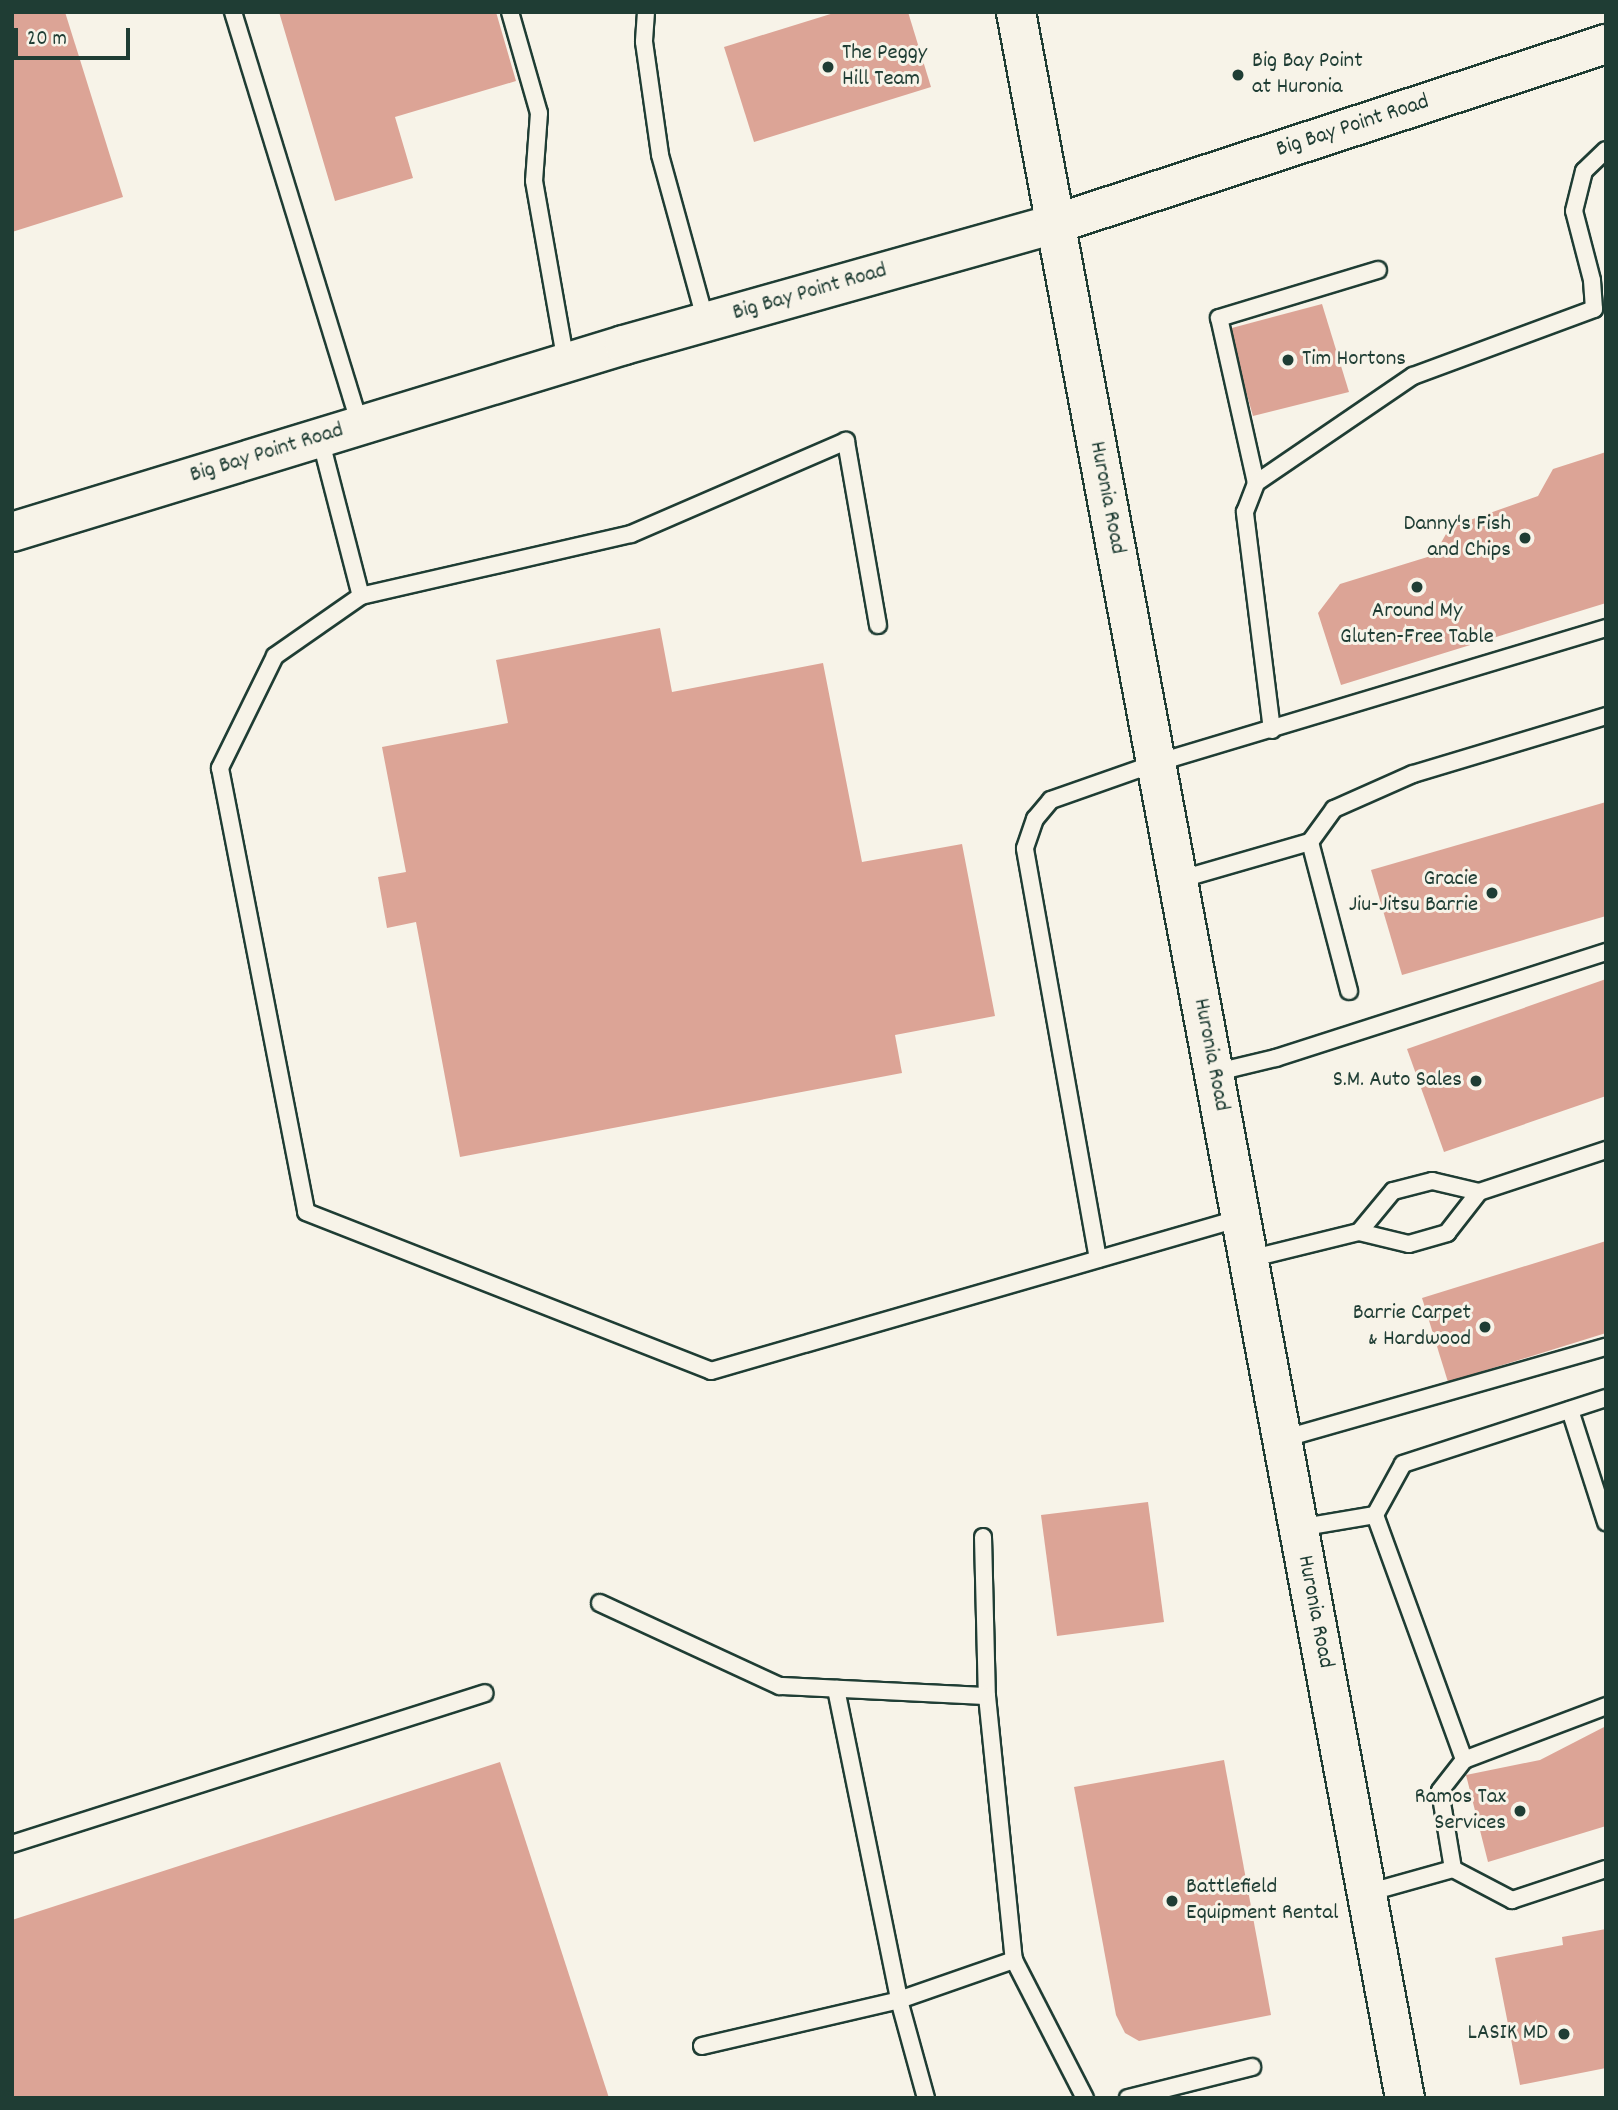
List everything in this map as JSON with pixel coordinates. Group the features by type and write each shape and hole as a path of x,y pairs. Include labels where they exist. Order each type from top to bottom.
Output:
{"main road":[{"name":"Huronia Road","path":"1016,12 1405,2098"},
{"name":"Big Bay Point Road","path":"12,532 566,362 1055,224 1606,44"}],"lane":[{"path":"233,12 360,425"},
{"path":"510,12 538,113 534,181 566,362"},
{"path":"646,12 643,42 660,155 706,322"},
{"path":"1256,483 1413,376 1594,309 1592,280 1574,211 1584,171 1606,150"},
{"path":"1272,730 1245,512 1256,483 1219,318 1378,270"},
{"path":"320,438 361,596"},
{"path":"878,625 846,442 631,534 361,596 275,656 220,768 306,1212 711,1371 1241,1218"},
{"path":"1098,1259 1025,848 1035,819 1051,800 1156,763 1606,628"},
{"path":"1178,880 1310,842 1334,809 1413,774 1606,716"},
{"path":"1310,842 1349,991"},
{"path":"1213,1073 1276,1058 1606,952"},
{"path":"1359,1232 1393,1191 1432,1181 1479,1192 1606,1150"},
{"path":"1248,1259 1359,1232 1409,1244 1447,1233 1479,1192"},
{"path":"1282,1439 1606,1348"},
{"path":"1464,1760 1375,1515 1403,1464 1606,1398"},
{"path":"1570,1410 1606,1521"},
{"path":"1298,1528 1375,1515"},
{"path":"983,1537 987,1696 1014,1959 1085,2098"},
{"path":"600,1603 780,1686 987,1696"},
{"path":"836,1689 899,2000 926,2098"},
{"path":"12,1844 484,1693"},
{"path":"1453,1869 1440,1791 1464,1760 1606,1706"},
{"path":"1367,1893 1453,1869 1512,1900 1606,1869"},
{"path":"702,2046 899,2000 1014,1959"},
{"path":"1128,2098 1252,2067"}],"building":[{"path":"12,12 65,12 123,197 12,232"},
{"path":"279,12 496,12 516,81 395,117 413,178 335,201"},
{"name":"The Peggy Hill Team","path":"837,12 908,12 931,87 754,142 724,47"},
{"name":"Tim Hortons","path":"1322,304 1349,392 1253,416 1228,329"},
{"path":"1606,452 1606,603 1341,685 1318,613 1340,584 1434,555 1450,527 1538,496 1553,469"},
{"path":"660,628 672,692 823,663 862,862 962,844 995,1016 895,1035 902,1073 460,1157 416,922 387,928 378,877 406,872 382,747 508,723 496,660"},
{"name":"Gracie Jiu-Jitsu Barrie","path":"1606,802 1606,916 1402,975 1371,870"},
{"path":"1606,979 1606,1096 1444,1152 1407,1049"},
{"path":"1606,1241 1606,1333 1448,1382 1422,1298"},
{"path":"1148,1502 1164,1622 1057,1636 1041,1515"},
{"path":"1606,1726 1606,1826 1488,1862 1466,1775 1540,1760"},
{"name":"Battlefield Equipment Rental","path":"1224,1760 1271,2015 1139,2041 1125,2033 1116,2015 1074,1787"},
{"path":"500,1762 609,2098 12,2098 12,1920"},
{"path":"1606,1929 1606,2068 1520,2085 1495,1958 1563,1945 1562,1937"}],"place":[{"name":"The Peggy Hill Team","path":"828,67"},
{"name":"Big Bay Point at Huronia","path":"1238,75"},
{"name":"Tim Hortons","path":"1288,360"},
{"name":"Danny's Fish and Chips","path":"1525,538"},
{"name":"Around My Gluten-Free Table","path":"1417,587"},
{"name":"Gracie Jiu-Jitsu Barrie","path":"1492,893"},
{"name":"S.M. Auto Sales","path":"1476,1081"},
{"name":"Barrie Carpet & Hardwood","path":"1485,1327"},
{"name":"Ramos Tax Services","path":"1520,1811"},
{"name":"Battlefield Equipment Rental","path":"1172,1901"},
{"name":"LASIK MD","path":"1564,2034"}]}
